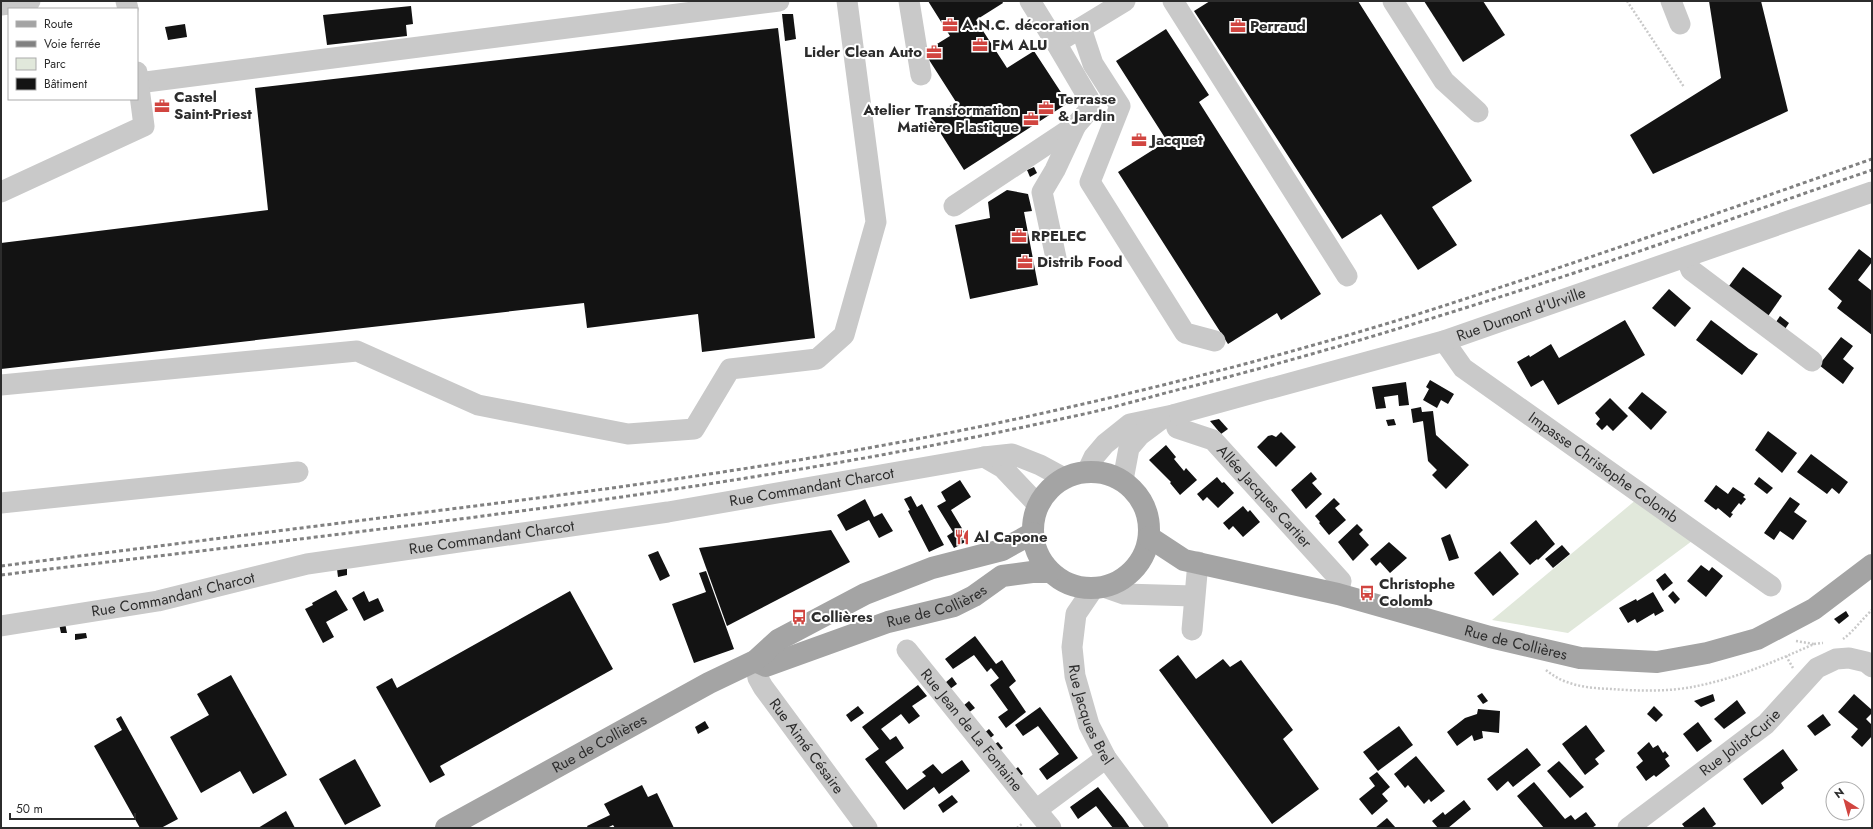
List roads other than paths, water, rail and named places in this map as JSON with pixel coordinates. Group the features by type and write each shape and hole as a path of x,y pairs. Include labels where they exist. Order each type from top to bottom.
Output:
{"main road":[{"path":"1087,472 1100,472 1123,480 1140,497 1146,509 1150,524 1147,549 1138,565 1127,576 1099,588 1081,588 1068,584 1050,572 1039,557 1033,533 1035,514 1038,504 1048,491 1064,478 1087,472"},
{"name":"Rue de Collières","path":"446,828 709,682 755,662 778,640 865,594 932,568 1002,550 1033,533"},
{"name":"Rue de Collières","path":"1149,536 1184,560 1338,594 1478,634 1580,658 1656,662 1707,653 1757,639 1814,609 1872,565"},
{"name":"Rue de Collières","path":"755,662 766,666 888,622 954,606 974,596 1002,576 1032,572 1050,572"}],"street":[{"path":"1,5 30,1"},
{"path":"1,192 144,126 138,78 779,1"},
{"path":"1,385 357,351 478,405 628,434 694,429 730,369 817,359 844,335 876,222 847,1"},
{"path":"909,1 922,75"},
{"path":"954,206 1076,125 1089,110 1089,99 1030,1"},
{"path":"1056,44 1124,1"},
{"path":"1173,1 1347,276"},
{"path":"1393,1 1444,81 1478,112"},
{"path":"1671,1 1680,24"},
{"path":"1081,28 1093,64 1120,106 1090,182 1185,333 1215,341"},
{"path":"1056,258 1042,192 1055,170 1076,125"},
{"name":"Rue Dumont d'Urville","path":"1087,472 1094,458 1105,444 1130,424 1168,416 1444,341 1872,192"},
{"path":"1686,257 1690,270 1812,361"},
{"name":"Impasse Christophe Colomb","path":"1444,341 1463,368 1771,586"},
{"name":"Rue Dumont d'Urville","path":"1123,480 1129,448 1140,435 1168,416"},
{"name":"Allée Jacques Cartier","path":"1168,416 1177,428 1213,440 1341,581 1338,594"},
{"name":"Rue Commandant Charcot","path":"1,626 158,601 306,564 668,512 984,457 1012,454 1040,465 1064,478"},
{"path":"984,457 1003,468 1038,504"},
{"path":"1,504 298,472"},
{"path":"1192,630 1198,562"},
{"path":"1099,588 1124,594 1194,596"},
{"name":"Rue Jacques Brel","path":"1099,588 1076,614 1072,647 1075,676 1087,718 1106,758 1158,828"},
{"name":"Rue Jean de La Fontaine","path":"907,650 1051,828"},
{"name":"Rue Joliot-Curie","path":"1628,828 1766,724 1817,668 1836,659 1844,650 1872,667"},
{"name":"Rue Aimé Césaire","path":"755,662 758,678 763,687 867,828"},
{"path":"1036,810 1106,758"}],"railway":[{"path":"1,566 684,478 839,453 993,424 1200,376 1287,353 1372,328 1587,258 1872,159"},
{"path":"1,575 403,526 671,490 938,444 1083,414 1327,350 1428,319 1617,259 1872,170"}],"place":[{"name":"A.N.C. décoration","path":"950,25"},
{"name":"Perraud","path":"1238,26"},
{"name":"FM ALU","path":"980,45"},
{"name":"Lider Clean Auto","path":"934,52"},
{"name":"Castel Saint-Priest","path":"162,106"},
{"name":"Terrasse & Jardin","path":"1046,108"},
{"name":"Atelier Transformation Matière Plastique","path":"1031,119"},
{"name":"Jacquet","path":"1139,140"},
{"name":"RPELEC","path":"1019,236"},
{"name":"Distrib Food","path":"1025,262"},
{"name":"Al Capone","path":"962,537"},
{"name":"Christophe Colomb","path":"1367,593"},
{"name":"Collières","path":"799,617"}]}
